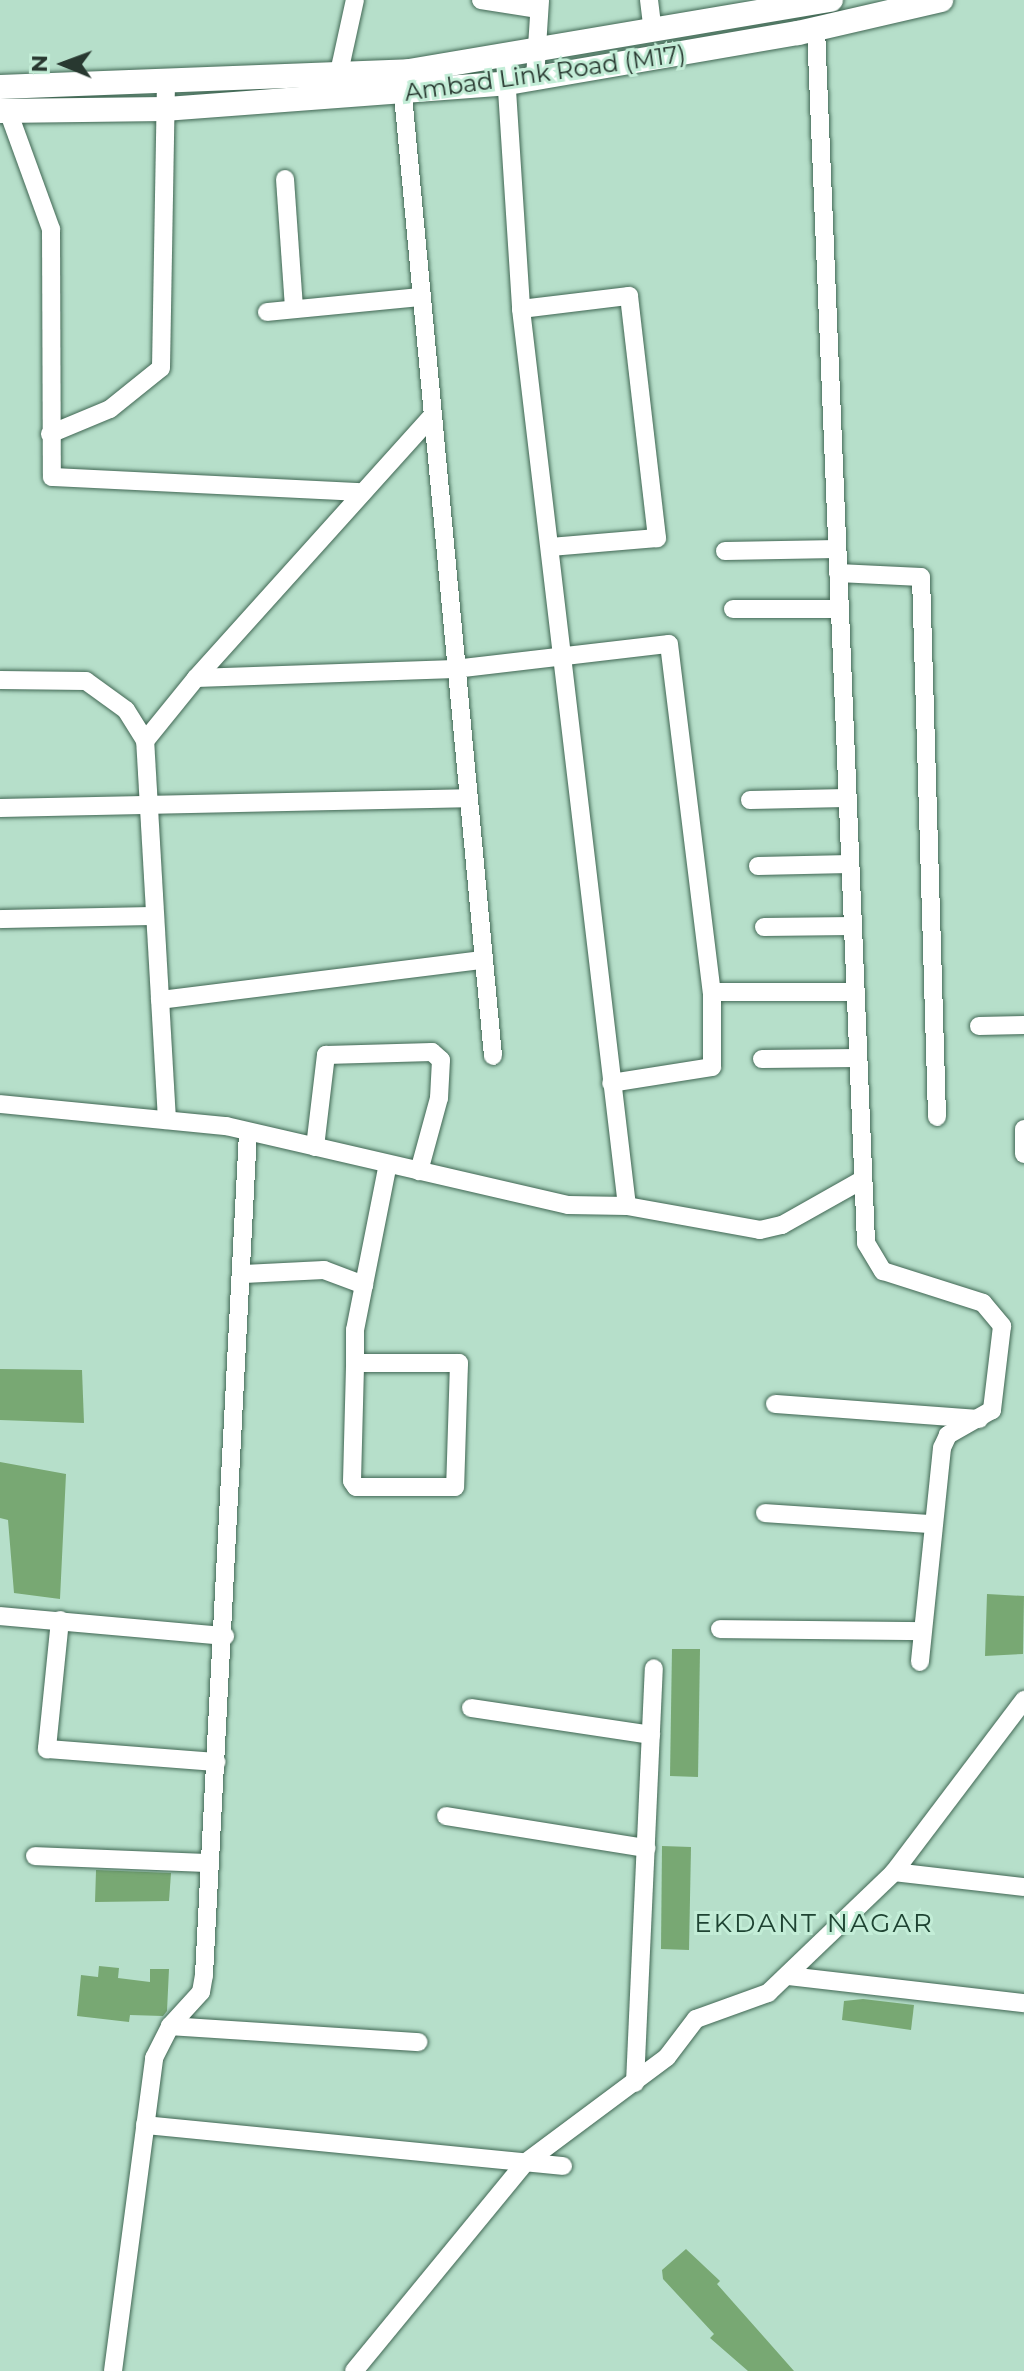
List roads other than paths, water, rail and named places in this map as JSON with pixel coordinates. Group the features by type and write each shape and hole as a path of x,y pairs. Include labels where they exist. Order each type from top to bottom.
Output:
{"main road":[{"name":"Ambad Link Road (M17)","path":"0,87 338,77 505,59 653,32 736,8 794,8 831,0"},
{"name":"Ambad Link Road (M17)","path":"4,111 166,109 403,95 508,83 807,31 941,0"},
{"path":"794,8 807,31"}],"street":[{"path":"338,77 355,0"},
{"path":"481,0 539,5 532,54 535,78"},
{"path":"649,0 653,32"},
{"path":"807,31 837,549 866,1243 877,1266 983,1303 998,1315 1002,1332 994,1404 982,1419 944,1441 932,1524 920,1662"},
{"path":"505,59 521,309 627,1206"},
{"path":"50,434 110,409 161,368 166,84"},
{"path":"403,95 466,798 493,1056"},
{"path":"4,111 51,229 49,469 59,480 363,492"},
{"path":"285,179 294,309"},
{"path":"521,309 629,296 657,538 550,547"},
{"path":"267,312 421,297"},
{"path":"145,741 196,678 432,416"},
{"path":"725,551 837,549"},
{"path":"838,573 921,577 937,1117"},
{"path":"733,609 839,609"},
{"path":"196,678 455,669 669,644 712,992 712,1067 611,1083"},
{"path":"0,680 86,681 126,710 145,741 167,1120"},
{"path":"0,808 466,798"},
{"path":"750,800 847,798"},
{"path":"758,866 850,864"},
{"path":"0,919 155,916"},
{"path":"764,927 852,926"},
{"path":"160,1000 482,960"},
{"path":"712,992 855,992"},
{"path":"979,1026 1024,1025"},
{"path":"315,1147 326,1055 432,1052 441,1060 439,1098 419,1171"},
{"path":"762,1059 858,1058"},
{"path":"0,1104 167,1120 248,1132 568,1205 627,1206 772,1229 862,1180"},
{"path":"1024,1129 1024,1154"},
{"path":"113,2371 154,2058 170,2026 201,1992 225,1636 244,1274 248,1132"},
{"path":"355,1363 459,1363 455,1487 353,1485 355,1363 364,1285 388,1164"},
{"path":"244,1274 324,1270 364,1285"},
{"path":"775,1404 982,1419"},
{"path":"765,1513 932,1524"},
{"path":"0,1616 225,1636"},
{"path":"60,1620 47,1749 217,1762"},
{"path":"720,1629 922,1631"},
{"path":"635,2083 654,1668"},
{"path":"354,2371 525,2163 635,2083 676,2049 696,2019 754,2000 789,1976 894,1872 1024,1700"},
{"path":"471,1708 651,1735"},
{"path":"446,1816 646,1848"},
{"path":"35,1856 210,1863"},
{"path":"894,1872 1024,1887"},
{"path":"789,1976 1024,2003"},
{"path":"170,2026 418,2042"},
{"path":"145,2125 563,2166"}],"district":[{"name":"EKDANT NAGAR","path":"814,1924"}]}
